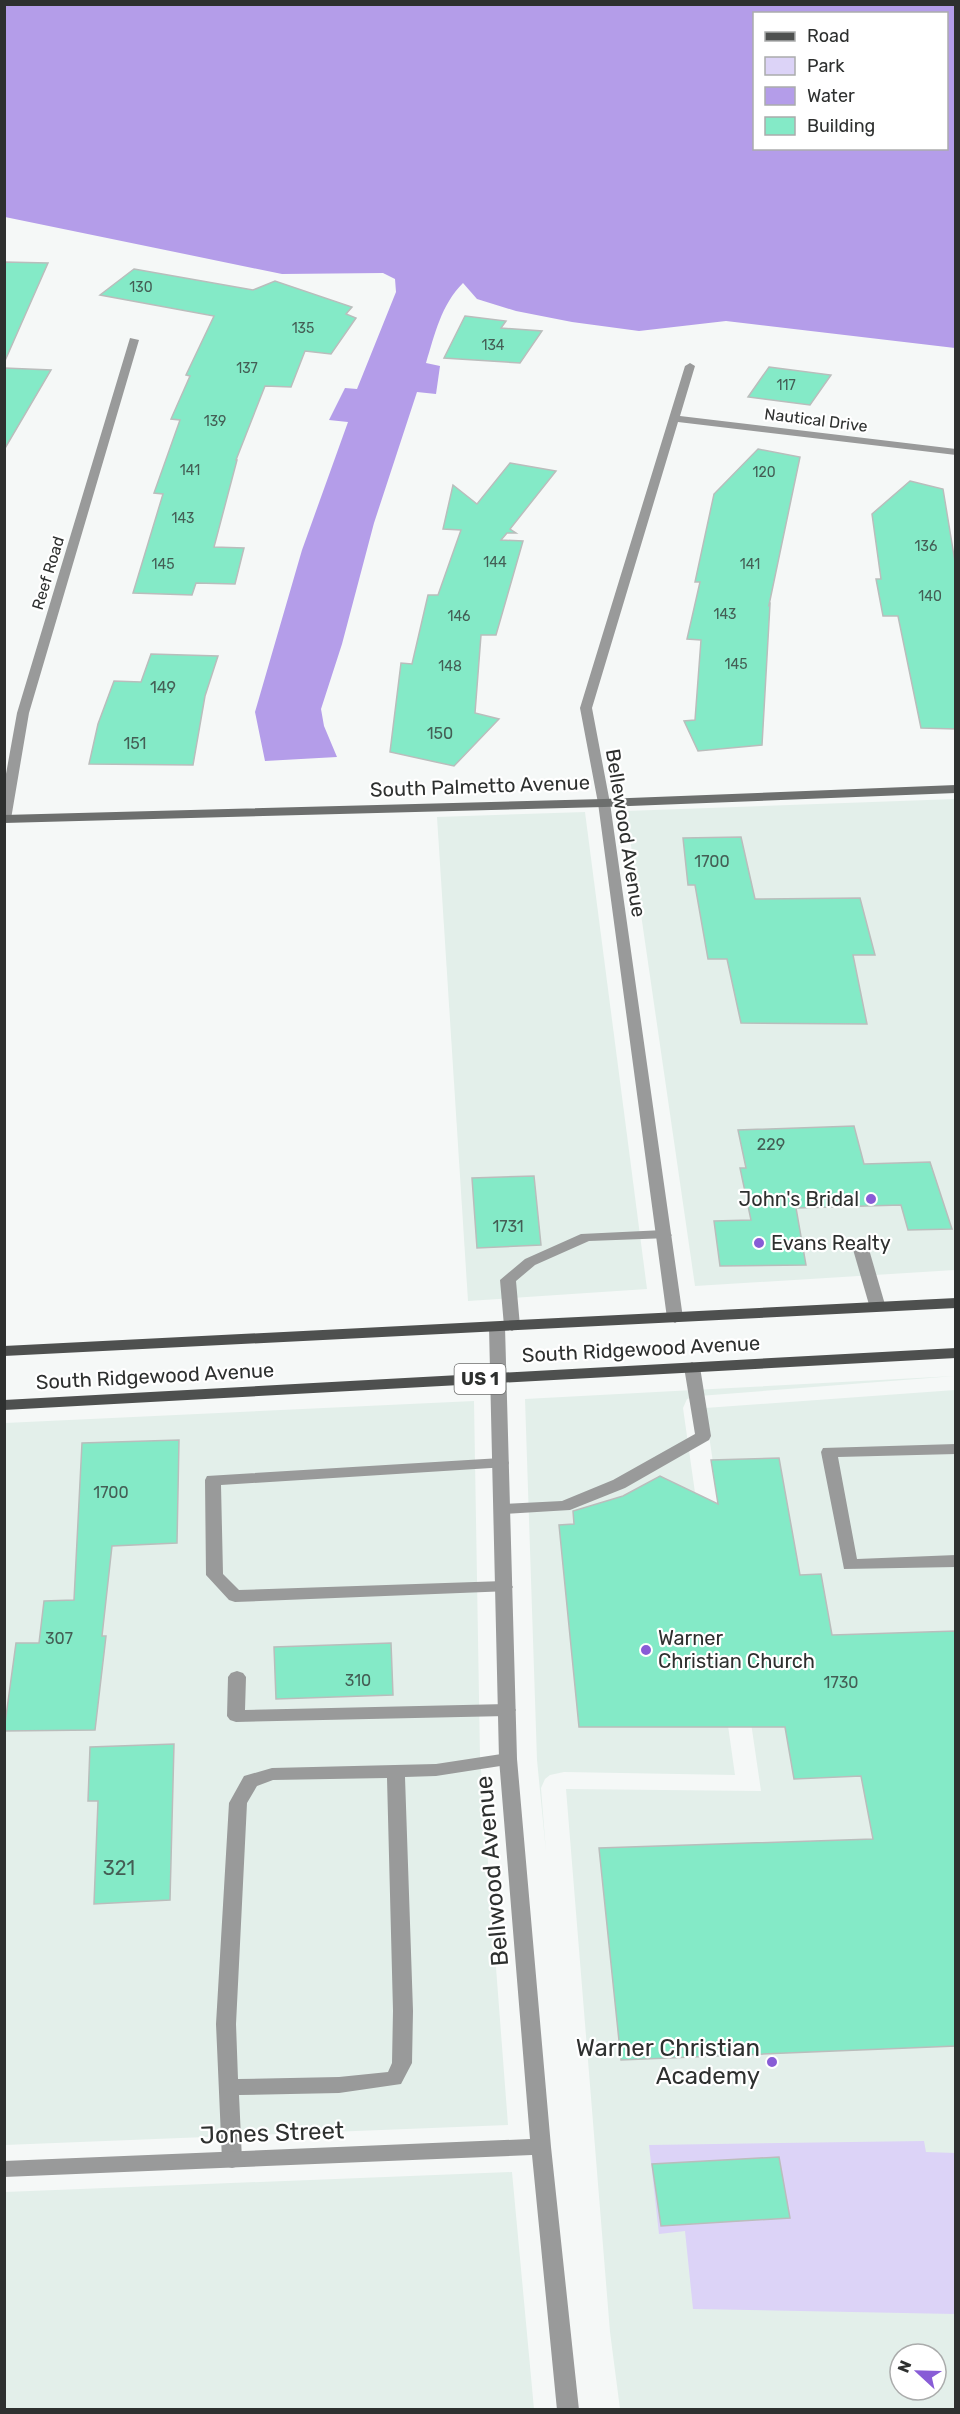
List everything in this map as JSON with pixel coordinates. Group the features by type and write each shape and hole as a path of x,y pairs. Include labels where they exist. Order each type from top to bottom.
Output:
{"main road":[{"name":"South Ridgewood Avenue","path":"4,1351 956,1303"},
{"name":"South Ridgewood Avenue","path":"4,1405 956,1353"}],"street":[{"name":"Reef Road","path":"5,819 23,713 134,340"},
{"name":"Bellewood Avenue","path":"675,1318 604,802 586,708 690,366"},
{"name":"Nautical Drive","path":"673,418 956,452"},
{"name":"South Palmetto Avenue","path":"5,819 604,802 956,789"},
{"name":"Bellwood Avenue","path":"568,2409 541,2147 508,1759 499,1378 508,1280 530,1262 586,1237 664,1235"},
{"path":"860,1246 878,1308"},
{"path":"502,1509 564,1506 619,1484 703,1436 692,1367"},
{"path":"956,1449 829,1452 850,1565 956,1561"},
{"path":"501,1463 213,1480 215,1575 235,1596 504,1587"},
{"path":"237,1677 236,1716 507,1710"},
{"path":"232,2160 226,2024 238,1803 250,1781 272,1774 436,1770 508,1759"},
{"path":"229,2086 339,2085 394,2079 402,2063 403,2010 396,1772"},
{"name":"Jones Street","path":"4,2169 541,2147"}],"shaded area":[{"path":"955,799 955,1270 695,1286 626,811"},
{"path":"585,812 647,1289 468,1301 437,817"},
{"path":"955,1376 699,1396 687,1399 683,1408 735,1775 564,1772 550,1775 545,1779 541,1788 546,1852 537,1760 525,1399"},
{"name":"Warner Christian Academy","path":"955,1390 955,2409 620,2409 610,2332 566,1789 761,1791 705,1408"},
{"path":"474,1401 480,1757 508,2125 5,2145 5,1423"},
{"path":"512,2172 534,2409 5,2409 5,2192"}],"green space":[{"path":"924,2141 926,2152 955,2153 955,2314 693,2309 685,2231 659,2234 649,2145"}],"water":[{"path":"4,5 955,5 955,348 726,321 639,331 572,322 516,311 477,299 463,283 449,301 436,331 426,363 440,366 436,394 417,392 374,523 342,644 321,709 324,726 337,757 265,761 255,712 302,550 348,422 329,420 345,388 357,389 396,292 395,279 383,273 282,274 5,217"}],"building":[{"path":"4,262 48,263 4,363"},
{"path":"134,269 253,290 275,281 352,307 346,314 356,318 331,354 305,351 291,387 265,386 236,460 214,547 244,548 235,584 196,583 192,595 133,593 163,494 154,493 180,420 171,419 190,376 186,375 214,316 100,295"},
{"path":"465,316 506,321 501,328 542,331 520,363 444,358"},
{"path":"769,367 831,375 810,405 748,397"},
{"path":"4,368 51,370 4,450"},
{"path":"758,449 800,457 769,605 762,745 698,751 684,721 695,720 701,640 687,639 700,582 695,582 714,494"},
{"path":"510,463 556,471 510,529 516,533 507,533 501,540 523,541 496,635 481,635 475,713 499,719 454,766 390,752 401,663 412,664 428,595 438,595 461,530 443,529 453,485 477,504"},
{"path":"910,481 943,489 956,568 956,729 921,728 898,616 883,616 876,579 881,579 872,514"},
{"path":"151,654 218,656 205,696 193,765 89,764 98,724 114,681 141,682"},
{"path":"741,837 755,899 860,898 875,955 853,955 867,1024 741,1023 727,959 708,959 695,885 688,885 683,838"},
{"path":"854,1126 864,1164 930,1162 952,1229 908,1230 901,1205 796,1208 806,1265 720,1266 714,1221 751,1220 740,1168 746,1168 738,1130"},
{"path":"534,1176 541,1245 477,1248 472,1178"},
{"path":"179,1440 177,1543 112,1546 102,1636 106,1636 95,1730 4,1731 16,1643 39,1643 44,1601 74,1600 82,1443"},
{"path":"779,1458 800,1575 821,1574 832,1635 956,1631 956,2046 621,2060 599,1848 873,1839 861,1776 794,1779 785,1727 579,1727 559,1525 574,1524 573,1511 623,1496 660,1476 718,1504 711,1460"},
{"path":"391,1643 393,1695 276,1699 274,1647"},
{"path":"174,1744 170,1900 94,1904 98,1801 88,1801 90,1747"},
{"path":"779,2157 790,2218 661,2226 652,2164"}],"place":[{"name":"John's Bridal","path":"871,1199"},
{"name":"Evans Realty","path":"759,1243"},
{"name":"Warner Christian Church","path":"646,1650"},
{"name":"Warner Christian Academy","path":"772,2062"}]}
